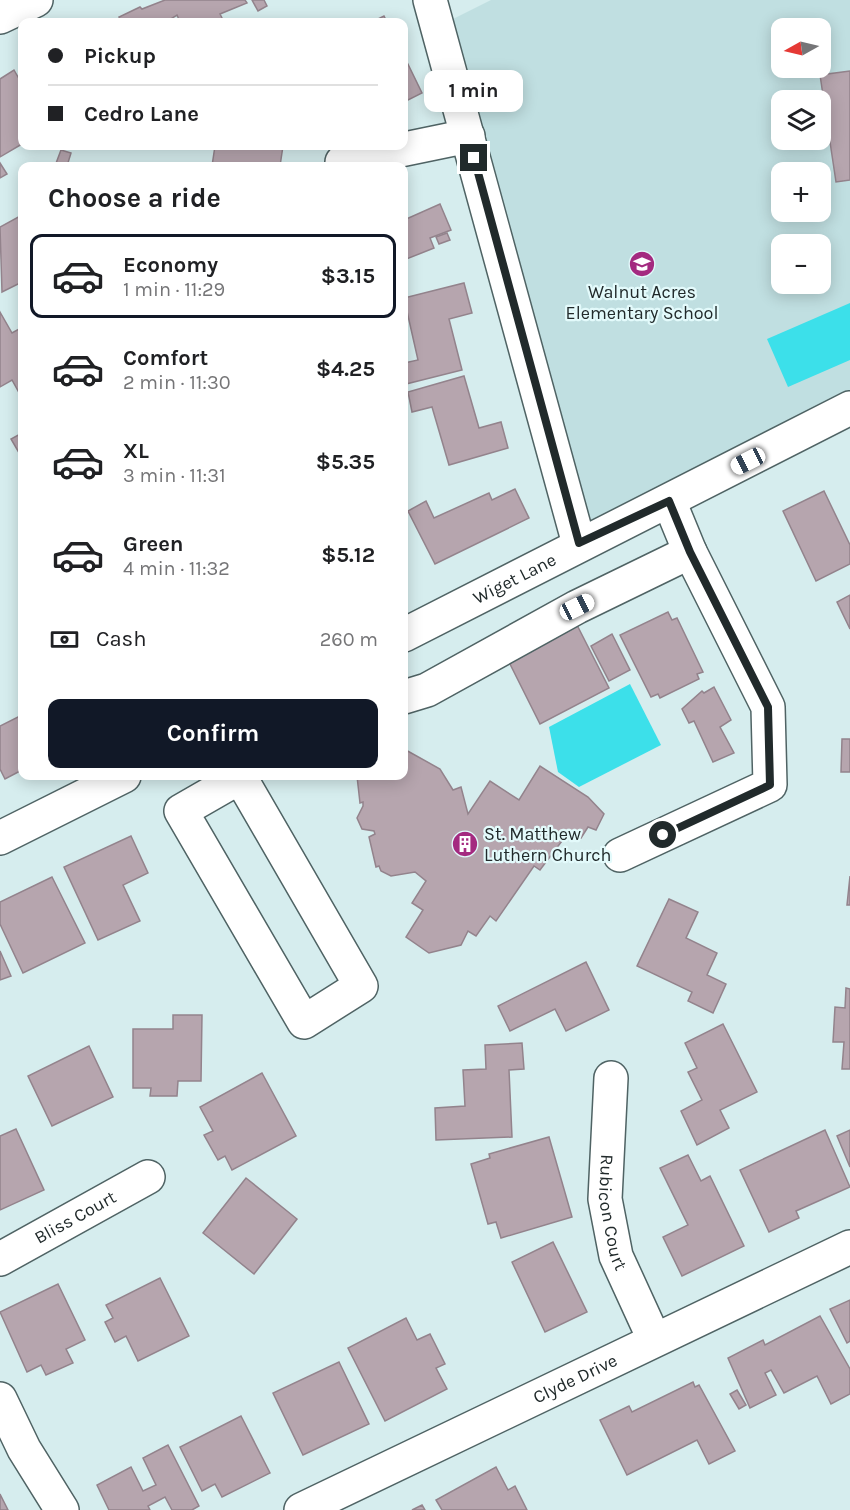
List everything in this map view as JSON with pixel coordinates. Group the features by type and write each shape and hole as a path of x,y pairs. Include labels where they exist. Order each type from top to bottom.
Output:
{"street":[{"path":"0,17 36,0"},
{"path":"430,0 579,543"},
{"path":"408,148 468,136"},
{"path":"342,162 400,150"},
{"name":"Wiget Lane","path":"408,632 579,543 848,415"},
{"path":"620,855 770,785 768,707 690,552 669,501"},
{"path":"408,695 427,690 577,607 690,552"},
{"path":"0,838 115,780"},
{"path":"226,780 207,785 181,811 304,1022 361,987 243,780"},
{"name":"Rubicon Court","path":"611,1078 605,1199 616,1256 654,1339"},
{"name":"Bliss Court","path":"0,1259 148,1178"},
{"name":"Clyde Drive","path":"301,1510 850,1247"},
{"path":"0,1399 24,1449 62,1510"}],"shaded area":[{"name":"Walnut Acres Elementary School","path":"491,0 850,0 850,408 579,544 437,27"},
{"path":"850,303 850,360 788,387 767,339"},
{"path":"630,684 661,745 579,787 558,772 549,727"}],"building":[{"path":"165,0 245,0 247,3 220,14 222,18 178,18 177,15 172,18 119,17 140,7 142,9"},
{"path":"252,0 264,0 267,6 258,11"},
{"path":"408,64 422,93 408,100"},
{"path":"14,70 18,77 18,146 0,157 0,79"},
{"path":"850,71 850,180 836,182 831,149 831,90 822,90 820,78 831,78 831,74"},
{"path":"61,150 71,153 68,162 56,162"},
{"path":"214,150 282,150 281,162 213,162"},
{"path":"0,163 7,174 0,178"},
{"path":"440,204 451,230 430,238 434,248 408,258 408,218"},
{"path":"18,217 18,284 2,292 0,227"},
{"path":"447,233 450,240 439,244 436,237"},
{"path":"464,283 472,313 449,319 462,370 408,384 408,362 418,360 408,316 408,297"},
{"path":"0,312 12,333 18,330 18,391 12,380 0,387"},
{"path":"464,376 479,428 501,422 508,448 449,465 432,407 412,412 408,392"},
{"path":"18,435 18,451 11,439"},
{"path":"515,489 529,518 435,564 408,511 426,501 434,518 489,493 492,500"},
{"path":"824,491 850,545 850,564 816,581 783,511"},
{"path":"850,595 850,629 837,602"},
{"path":"668,612 672,620 677,618 703,672 697,674 699,679 660,698 658,694 651,697 620,635"},
{"path":"577,625 609,688 540,724 508,660"},
{"path":"612,634 630,670 609,681 591,646"},
{"path":"714,687 731,720 720,727 734,753 713,762 694,721 689,723 682,709 702,691 704,693"},
{"path":"18,717 18,772 5,779 0,769 0,726"},
{"path":"842,739 850,739 850,772 841,772"},
{"name":"St. Matthew Luthern Church","path":"408,751 440,769 453,790 461,787 468,814 490,781 519,800 540,766 588,797 604,814 596,830 588,827 581,838 568,833 540,870 534,866 496,921 490,916 476,936 468,931 461,945 429,953 406,937 423,910 412,903 426,881 415,872 391,876 381,871 379,866 376,867 369,837 375,834 374,831 362,829 357,818 363,806 363,802 360,803 357,780 408,780"},
{"path":"131,836 148,873 123,885 140,921 98,940 64,867"},
{"path":"850,876 850,905 847,905"},
{"path":"52,877 85,943 23,973 0,924 0,902"},
{"path":"669,899 698,912 686,938 717,953 707,975 726,984 713,1013 688,1001 692,992 637,966"},
{"path":"0,951 11,976 0,980"},
{"path":"586,962 609,1010 566,1031 555,1009 510,1031 498,1006"},
{"path":"846,988 850,989 850,1069 842,1069 844,1042 833,1042 835,1007 845,1008"},
{"path":"173,1015 202,1015 201,1081 178,1081 177,1096 150,1096 151,1088 133,1088 133,1029 173,1029"},
{"path":"723,1024 757,1092 720,1110 729,1128 697,1145 681,1111 702,1100 688,1072 697,1068 685,1043"},
{"path":"522,1043 524,1069 509,1070 512,1137 436,1140 435,1108 465,1106 463,1070 486,1069 485,1045"},
{"path":"89,1046 113,1097 52,1126 28,1076"},
{"path":"262,1073 296,1136 232,1170 225,1156 218,1160 204,1135 213,1131 200,1107"},
{"path":"16,1129 44,1190 0,1210 0,1136"},
{"path":"825,1130 850,1187 796,1211 799,1218 769,1232 740,1170"},
{"path":"850,1130 850,1167 837,1136"},
{"path":"549,1137 572,1217 501,1238 496,1222 488,1224 471,1164 490,1158 489,1154"},
{"path":"688,1155 701,1181 710,1176 744,1246 682,1276 663,1237 688,1225 660,1168"},
{"path":"246,1178 297,1219 254,1274 203,1233"},
{"path":"553,1242 587,1312 545,1332 512,1262"},
{"path":"160,1278 189,1336 138,1361 126,1336 115,1342 105,1322 113,1318 106,1305"},
{"path":"58,1284 85,1340 66,1349 73,1363 46,1375 41,1365 27,1372 0,1312"},
{"path":"850,1300 850,1341 847,1343 830,1309"},
{"path":"820,1316 850,1369 850,1394 831,1404 817,1376 784,1393 771,1370 765,1373 776,1395 750,1408 728,1358 763,1340 765,1345"},
{"path":"406,1318 417,1340 430,1334 445,1364 436,1368 447,1389 385,1421 348,1348"},
{"path":"339,1362 369,1424 303,1455 273,1393"},
{"path":"693,1382 695,1387 699,1385 735,1451 709,1464 697,1440 627,1475 600,1420 629,1406 632,1412"},
{"path":"737,1390 746,1405 739,1409 730,1394"},
{"path":"241,1416 270,1473 222,1497 215,1484 202,1491 180,1447"},
{"path":"168,1445 199,1506 192,1510 172,1510 165,1497 148,1506 150,1510 109,1510 97,1485 131,1467 143,1491 156,1485 143,1458"},
{"path":"496,1467 508,1490 515,1486 527,1510 442,1510 436,1500"},
{"path":"0,1494 8,1510 0,1510"},
{"path":"422,1505 425,1510 412,1510"}],"place":[{"name":"Walnut Acres Elementary School","path":"642,264"},
{"name":"St. Matthew Luthern Church","path":"465,844"}],"route":[{"path":"474,158 579,543 669,501 690,552 768,707 770,785 663,835"}]}
